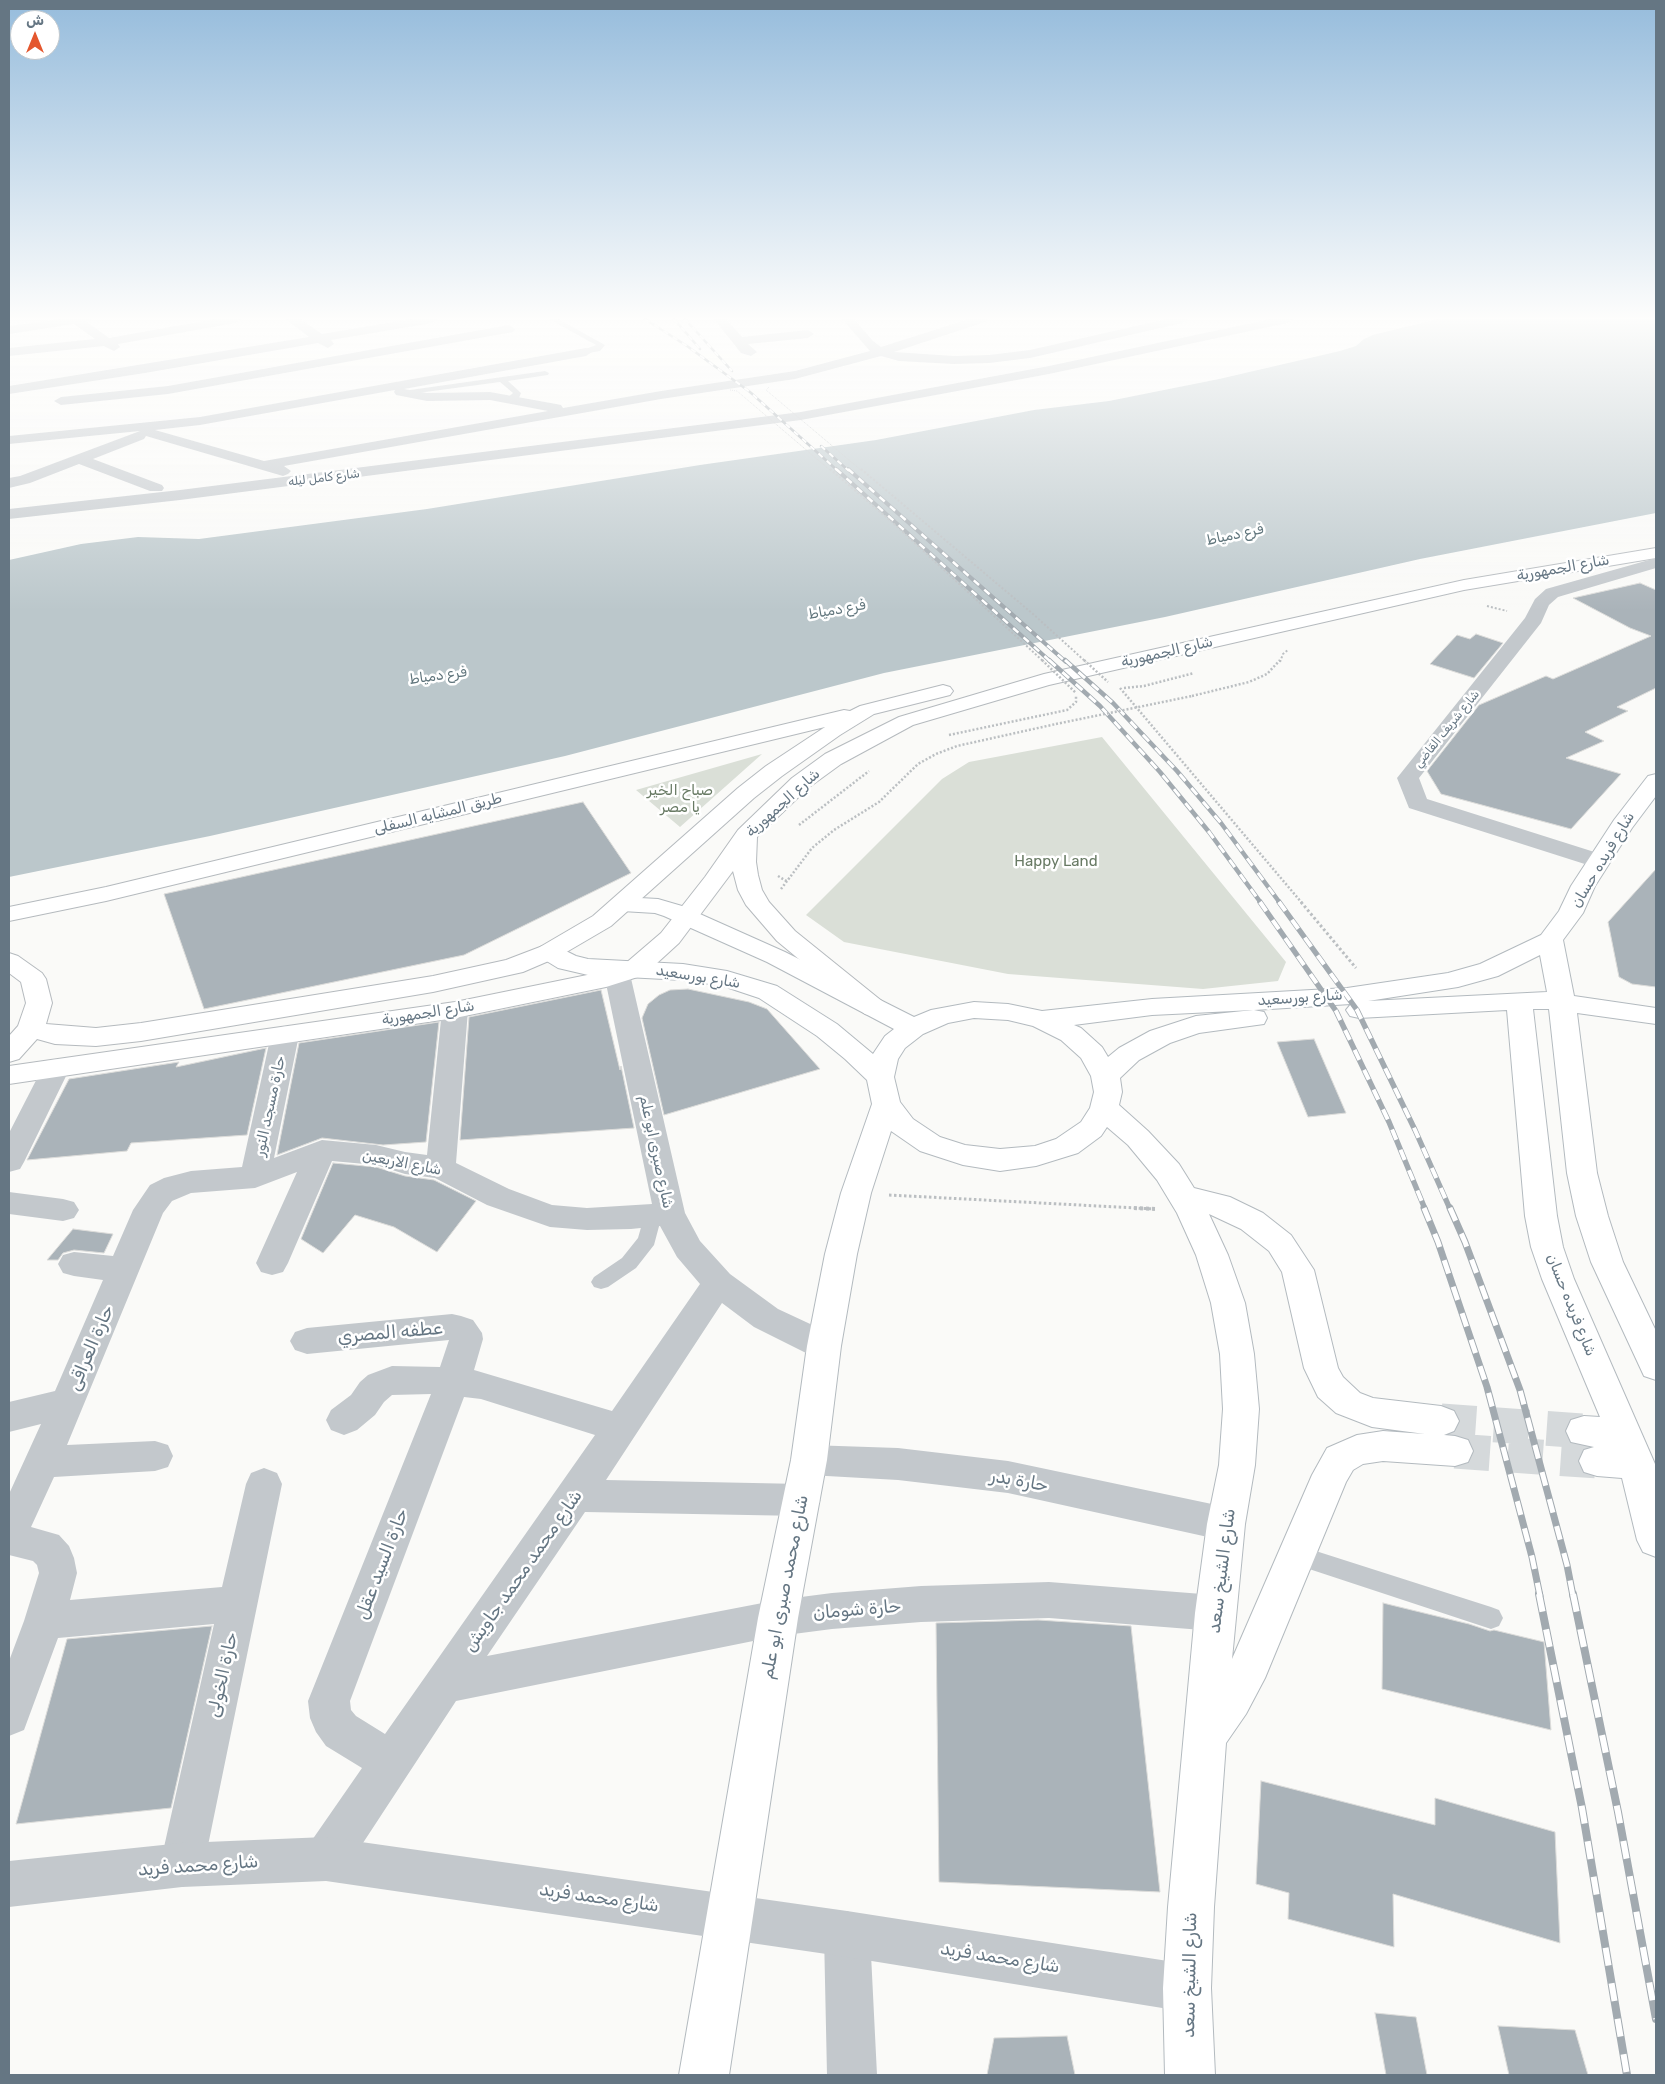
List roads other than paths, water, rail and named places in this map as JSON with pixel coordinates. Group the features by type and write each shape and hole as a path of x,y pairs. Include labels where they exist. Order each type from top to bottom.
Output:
{"main road":[{"name":"شارع الجمهورية","path":"30,1029 55,1036 96,1037 141,1032 474,976 514,966 549,952 602,921 774,771 867,710 1030,670 1449,577 1656,543"},
{"name":"شارع الجمهورية","path":"9,1075 455,1010 597,981 626,972 670,938 714,882 746,835 800,783 833,759 906,721 962,703 1053,678 1464,586 1543,570 1656,553"},
{"name":"طريق المشايه السفلى","path":"9,914 192,874 867,710"},
{"name":"شارع فريده حسان","path":"1550,940 1571,913 1584,886 1622,825 1656,781"},
{"path":"746,835 744,848 745,868 750,890 758,905 786,936 874,1008"},
{"path":"622,904 658,906 776,957 912,1028"},
{"path":"1550,940 1562,1002 1582,1173 1592,1216 1607,1262 1656,1366"},
{"name":"شارع بورسعيد","path":"1042,1020 1152,1007 1347,996 1474,975 1504,964 1550,940"},
{"name":"شارع بورسعيد","path":"549,952 567,962 588,967 626,972 683,972 727,979 768,992 827,1030 855,1053 883,1091 903,1126 930,1144 963,1156 1000,1160 1036,1156 1067,1146 1091,1129 1104,1092 1129,1054 1160,1036 1196,1025 1237,1019 1298,1014 1519,1001 1562,1002 1656,1016"},
{"path":"9,961 33,979 39,1002 30,1029 9,1053"},
{"name":"شارع فريده حسان","path":"1519,1001 1541,1216 1547,1247 1558,1279 1631,1449 1656,1540"},
{"name":"شارع محمد صبرى ابو علم","path":"704,2075 778,1618 809,1460 824,1346 841,1254 883,1091 884,1058 895,1042 912,1028 941,1016 974,1010 1008,1012 1042,1020"},
{"name":"شارع الشيخ سعد","path":"1042,1020 1071,1034 1092,1053 1104,1092 1144,1145 1168,1172 1187,1204 1212,1256 1228,1303 1237,1354 1241,1409 1237,1465 1226,1524 1215,1613 1206,1736 1197,1814 1187,1988 1190,2075"},
{"path":"1187,1204 1218,1205 1252,1221 1280,1243 1298,1270 1321,1368 1330,1387 1348,1403 1448,1436 1357,1450 1340,1459 1330,1475 1251,1664 1231,1700 1206,1736"},
{"path":"1591,1446 1631,1449"}],"street":[{"path":"69,416 78,432"},
{"path":"195,416 200,421"},
{"path":"9,440 200,421 216,416"},
{"path":"266,465 540,416"},
{"name":"شارع كامل ليله","path":"181,490 291,473 745,416"},
{"name":"شارع كامل ليله","path":"9,507 181,490 799,416"},
{"path":"134,427 291,473"},
{"path":"9,483 24,480 148,432"},
{"path":"28,453 53,446 53,435"},
{"path":"79,459 154,492"},
{"name":"شارع كامل ليله","path":"9,514 154,492"},
{"name":"شارع شريف القاضي","path":"1599,861 1417,803 1408,778 1534,619 1541,603 1552,593 1656,563"},
{"name":"شارع صبرى ابو علم","path":"626,972 661,1214 718,1283 766,1318 824,1346"},
{"path":"441,1168 455,1010"},
{"name":"حارة مسجد النور","path":"255,1177 285,1035"},
{"path":"9,1162 56,1068"},
{"path":"272,1263 322,1150"},
{"name":"شارع الاربعين","path":"192,1182 255,1177 322,1150 376,1156 405,1163 441,1168 498,1197 550,1216 587,1219 630,1218 661,1214"},
{"name":"حارة العراقى","path":"9,1534 68,1402 149,1210 161,1193 175,1186 192,1182"},
{"path":"9,1203 63,1210"},
{"path":"74,1264 125,1270"},
{"name":"شارع محمد محمد جاويش","path":"326,1858 575,1496 718,1283"},
{"name":"عطفه المصري","path":"307,1341 452,1327 461,1329 465,1333 466,1339"},
{"name":"حارة السيد عقل","path":"392,1762 341,1731 331,1718 329,1701 453,1381 466,1339"},
{"path":"344,1420 363,1405 380,1384 392,1380 453,1381 481,1385 620,1428"},
{"path":"9,1417 68,1402"},
{"path":"42,1462 155,1456"},
{"name":"حارة بدر","path":"809,1460 898,1464 1008,1477 1226,1524"},
{"name":"حارة الخولى","path":"182,1865 264,1484"},
{"path":"575,1496 802,1500"},
{"path":"9,1538 44,1547 55,1558 58,1573 44,1621 9,1716"},
{"name":"حارة شومان","path":"444,1684 778,1618 832,1611 920,1604 1049,1600 1215,1613"},
{"path":"44,1621 238,1604"},
{"name":"شارع محمد فريد","path":"9,1884 182,1865 326,1858 847,1934 1187,1988"},
{"path":"847,1934 852,2075"}],"lane":[{"path":"601,1282 629,1263 647,1240 661,1214"},
{"path":"1297,1555 1491,1618"}],"water":[{"name":"فرع دمياط","path":"1001,416 1656,416 1656,513 1420,559 1165,617 884,673 565,756 210,836 9,877 9,560 81,544 138,537 199,539 427,509 700,465 876,440"}],"tunnel":[{"path":"1441,1421 1584,1431"},
{"path":"1455,1451 1597,1461"}],"railway":[{"path":"777,416 838,471"},
{"path":"821,446 849,471"},
{"path":"836,469 1051,662"},
{"path":"848,469 1066,662"},
{"path":"1049,660 1100,706 1160,772 1209,832 1261,903"},
{"path":"1065,660 1113,703 1177,771 1221,823 1280,903"},
{"path":"1260,902 1336,1011 1389,1122 1425,1209"},
{"path":"1279,902 1357,1010 1415,1130 1450,1209"},
{"path":"1424,1208 1438,1242 1487,1387 1532,1557 1540,1596"},
{"path":"1450,1208 1465,1242 1520,1390 1567,1565 1573,1596"},
{"path":"1539,1594 1582,1808 1627,2075"},
{"path":"1573,1594 1618,1812 1656,2019"}],"park label":[{"name":"صباح الخير يا مصر","path":"680,800"},
{"name":"Happy Land","path":"1056,862"}]}
